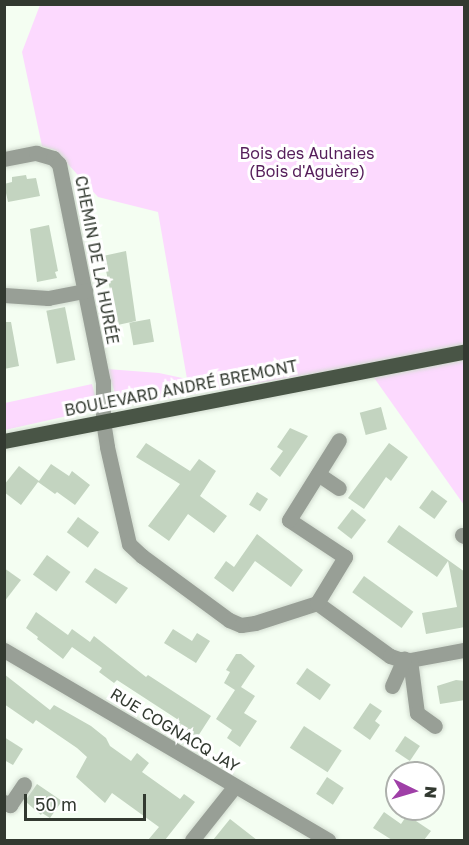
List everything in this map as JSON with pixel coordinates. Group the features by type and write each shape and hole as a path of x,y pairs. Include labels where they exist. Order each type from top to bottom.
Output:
{"main road":[{"name":"BOULEVARD ANDRÉ BREMONT","path":"4,441 465,352"}],"street":[{"name":"CHEMIN DE LA HURÉE","path":"4,159 36,153 53,158 59,164 103,382 103,421 129,544 229,620 241,624 255,623 317,603"},
{"path":"4,295 48,298 85,291"},
{"path":"339,440 289,519 345,557 317,603 390,656 407,659 465,650"},
{"path":"318,474 339,488"},
{"name":"RUE COGNACQ JAY","path":"4,650 328,840"},
{"path":"392,686 407,659"},
{"path":"407,659 417,713 435,726"},
{"path":"6,807 24,784"},
{"path":"192,840 235,786"}],"green space":[{"name":"Bois des Aulnaies (Bois d'Aguère)","path":"40,5 464,5 464,505 365,365 134,404 115,393 107,369 159,373 187,379 158,212 98,197 55,150 42,146 22,52"},
{"path":"92,384 95,395 85,412 5,430 5,403"}],"building":[{"path":"26,175 27,179 36,178 40,196 8,202 4,184 12,182 12,177"},
{"path":"49,225 58,271 55,272 57,278 37,282 30,229"},
{"path":"126,251 136,321 113,326 106,291 110,290 103,256"},
{"path":"65,307 75,360 57,364 46,311"},
{"path":"150,319 154,342 133,345 129,323"},
{"path":"4,322 11,322 19,366 4,369"},
{"path":"381,407 387,429 366,435 360,413"},
{"path":"290,428 308,436 280,477 270,469 283,451 277,447"},
{"path":"146,443 190,471 199,459 216,471 200,496 227,516 214,533 188,514 169,541 148,526 180,484 136,457"},
{"path":"389,443 408,457 391,481 386,477 364,509 348,498"},
{"path":"51,464 69,476 72,471 90,485 75,505 38,482 21,505 4,492 4,485 19,466 39,481"},
{"path":"432,490 447,501 434,519 419,508"},
{"path":"257,492 268,499 260,512 249,505"},
{"path":"352,509 366,520 351,539 337,528"},
{"path":"78,517 99,532 88,548 67,532"},
{"path":"399,525 465,572 465,627 426,634 422,613 457,607 448,561 437,577 387,542"},
{"path":"257,534 303,570 291,587 255,561 233,592 214,578 226,561 234,567"},
{"path":"47,555 70,572 56,591 33,574"},
{"path":"4,568 21,580 4,602"},
{"path":"95,568 128,588 116,604 85,582"},
{"path":"364,576 413,612 402,628 352,592"},
{"path":"36,612 68,635 72,629 90,642 94,636 146,677 148,675 211,716 191,747 172,735 180,721 117,680 114,683 99,672 102,668 72,647 63,659 37,639 38,637 26,628"},
{"path":"173,629 192,641 197,633 210,641 196,663 164,643"},
{"path":"236,654 241,654 255,666 241,687 255,696 244,713 257,721 240,747 227,738 232,730 216,719 235,690 224,683 230,672 226,670"},
{"path":"307,668 331,685 320,700 296,684"},
{"path":"4,674 50,710 54,705 91,726 106,738 110,746 131,761 137,753 149,763 142,772 180,799 184,794 195,802 165,840 148,840 159,827 112,793 105,803 76,777 87,757 77,748 36,720 33,724 4,704"},
{"path":"456,680 465,681 465,700 440,704 437,686"},
{"path":"370,703 382,711 375,721 380,725 370,740 353,728"},
{"path":"304,726 342,751 328,772 290,748"},
{"path":"405,736 420,746 410,761 395,751"},
{"path":"4,737 23,749 13,765 4,760"},
{"path":"327,777 344,788 333,805 316,794"},
{"path":"37,784 62,801 50,818 42,813 41,815 25,801"},
{"path":"384,812 385,821 397,821 401,824 403,821 416,821 431,831 424,840 392,840 373,828"},
{"path":"230,819 257,840 213,840"}]}
